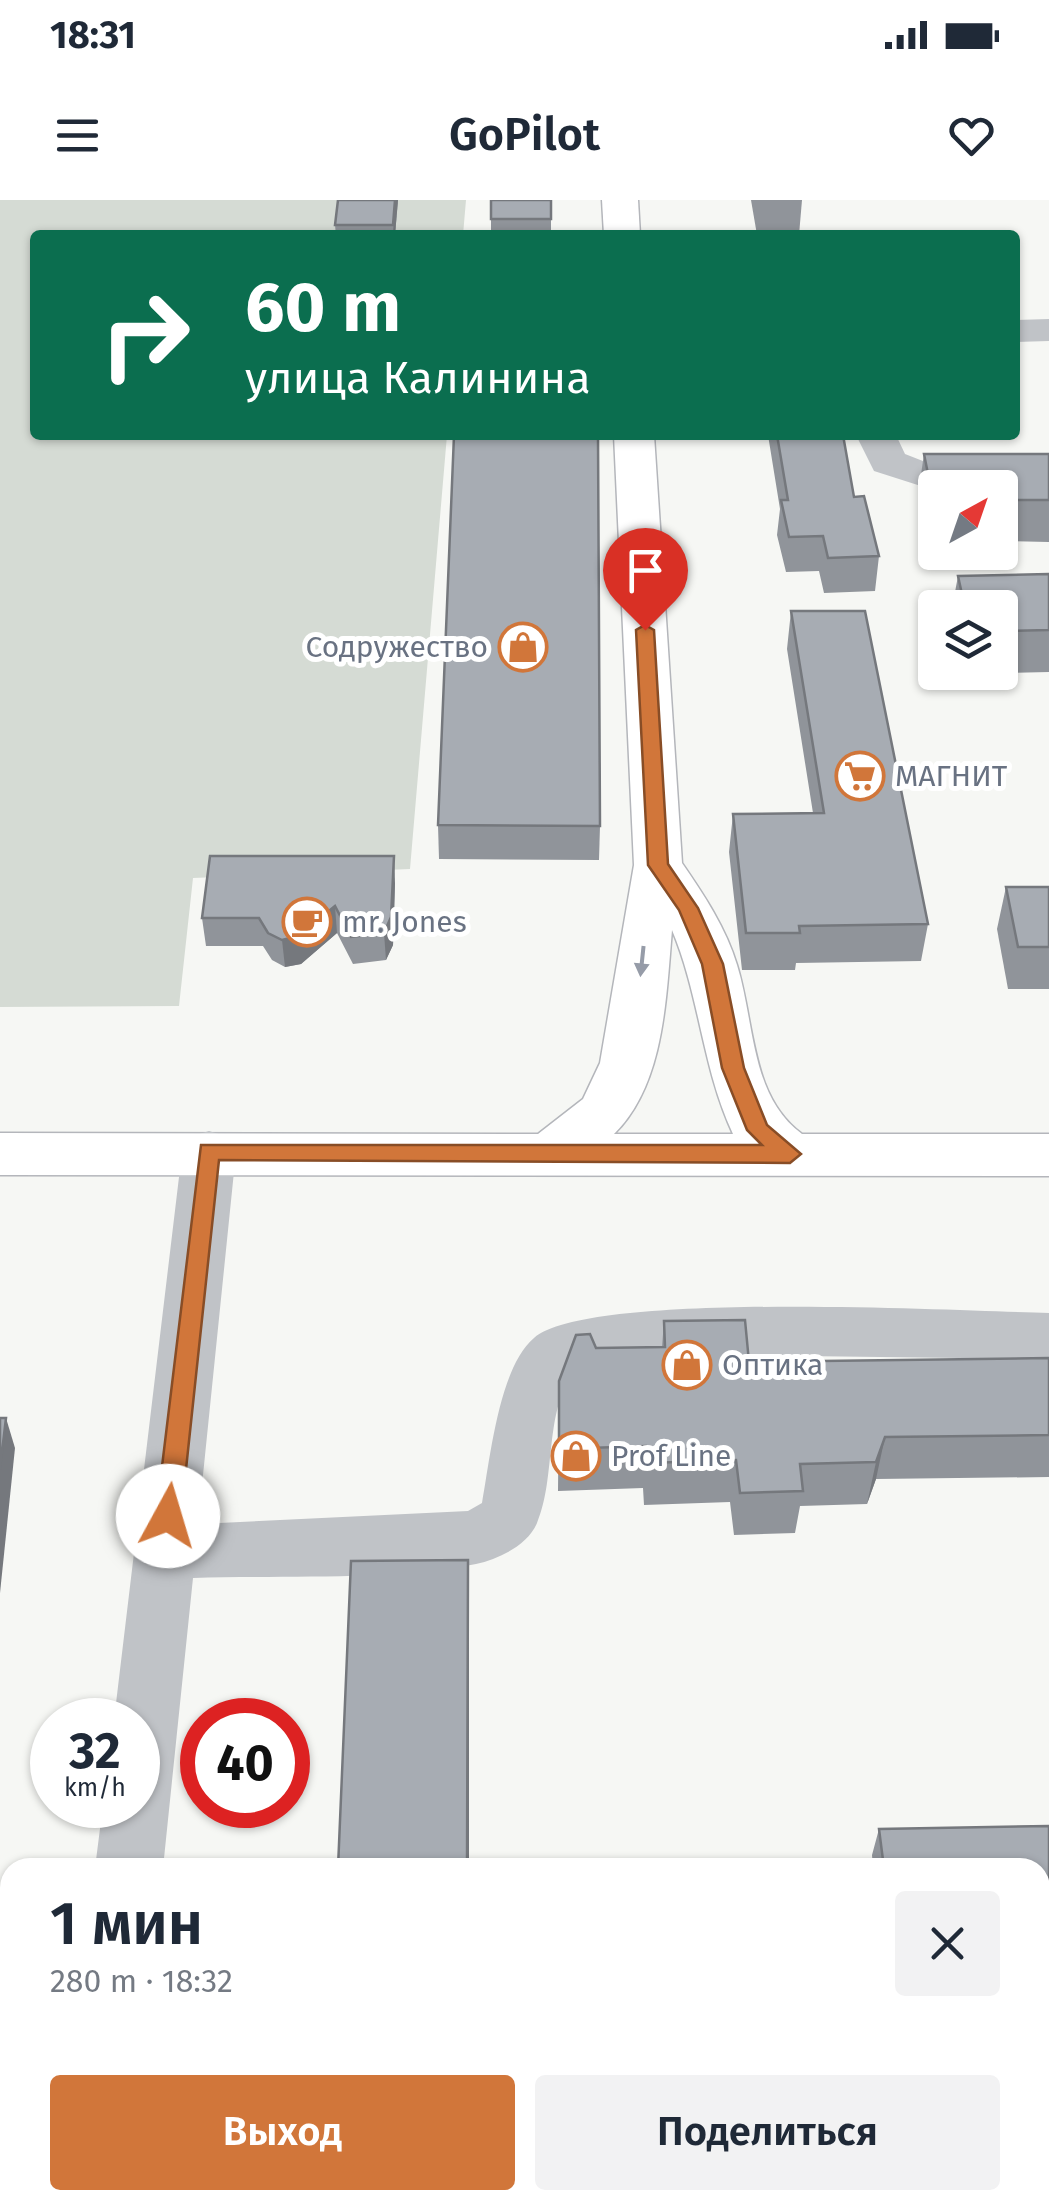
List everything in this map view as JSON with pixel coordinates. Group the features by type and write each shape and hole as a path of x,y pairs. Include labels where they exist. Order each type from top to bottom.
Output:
{"main road":[{"path":"620,200 622,230"},
{"path":"554,1151 604,1112 627,1065 647,907 658,865 634,440"},
{"path":"658,865 688,908 712,964 733,1068 758,1130 790,1154"},
{"path":"0,1154 554,1151 1049,1155"}],"street":[{"path":"1020,331 1049,330"},
{"path":"878,440 888,462 924,474 1049,475"},
{"path":"148,1698 209,1152"},
{"path":"164,1552 410,1544 477,1538 509,1519 537,1381 555,1352 596,1337 667,1333 1049,1336"},
{"path":"130,1858 133,1828"}],"shaded area":[{"path":"0,200 466,200 463,230 30,230 30,440 447,440 410,869 193,878 179,1006 0,1007"}],"building":[{"path":"338,200 395,200 393,225 335,225"},
{"path":"491,200 551,200 551,219 491,219"},
{"name":"Содружество","path":"454,440 598,440 600,826 438,825"},
{"path":"778,440 844,440 854,497 864,496 879,556 828,558 823,536 789,537 781,500 788,500"},
{"path":"924,454 1049,454 1049,500 1018,500 1018,470 927,470"},
{"path":"1049,574 1049,630 1018,631 1018,590 961,590 958,576"},
{"path":"791,611 865,611 928,924 799,926 800,933 746,933 733,814 824,813"},
{"path":"210,856 394,856 391,917 384,933 351,937 335,906 298,936 282,940 268,933 259,918 202,918"},
{"path":"1006,887 1049,887 1049,947 1018,947"},
{"path":"745,1320 749,1362 1049,1358 1049,1435 885,1437 876,1462 800,1464 803,1491 740,1493 736,1460 648,1463 646,1446 559,1449 559,1381 576,1335 590,1334 596,1348 665,1347 664,1321"},
{"path":"0,1418 6,1418 0,1469"},
{"path":"468,1560 467,1858 338,1858 351,1561"},
{"path":"1049,1826 1049,1858 883,1858 879,1829"}],"place":[{"name":"Содружество","path":"523,647"},
{"name":"МАГНИТ","path":"860,776"},
{"name":"mr. Jones","path":"307,922"},
{"name":"Оптика","path":"687,1365"},
{"name":"Prof Line","path":"576,1456"}],"route":[{"path":"168,1516 209,1152 790,1154 758,1130 733,1068 712,964 688,908 658,865 645,630"}]}
